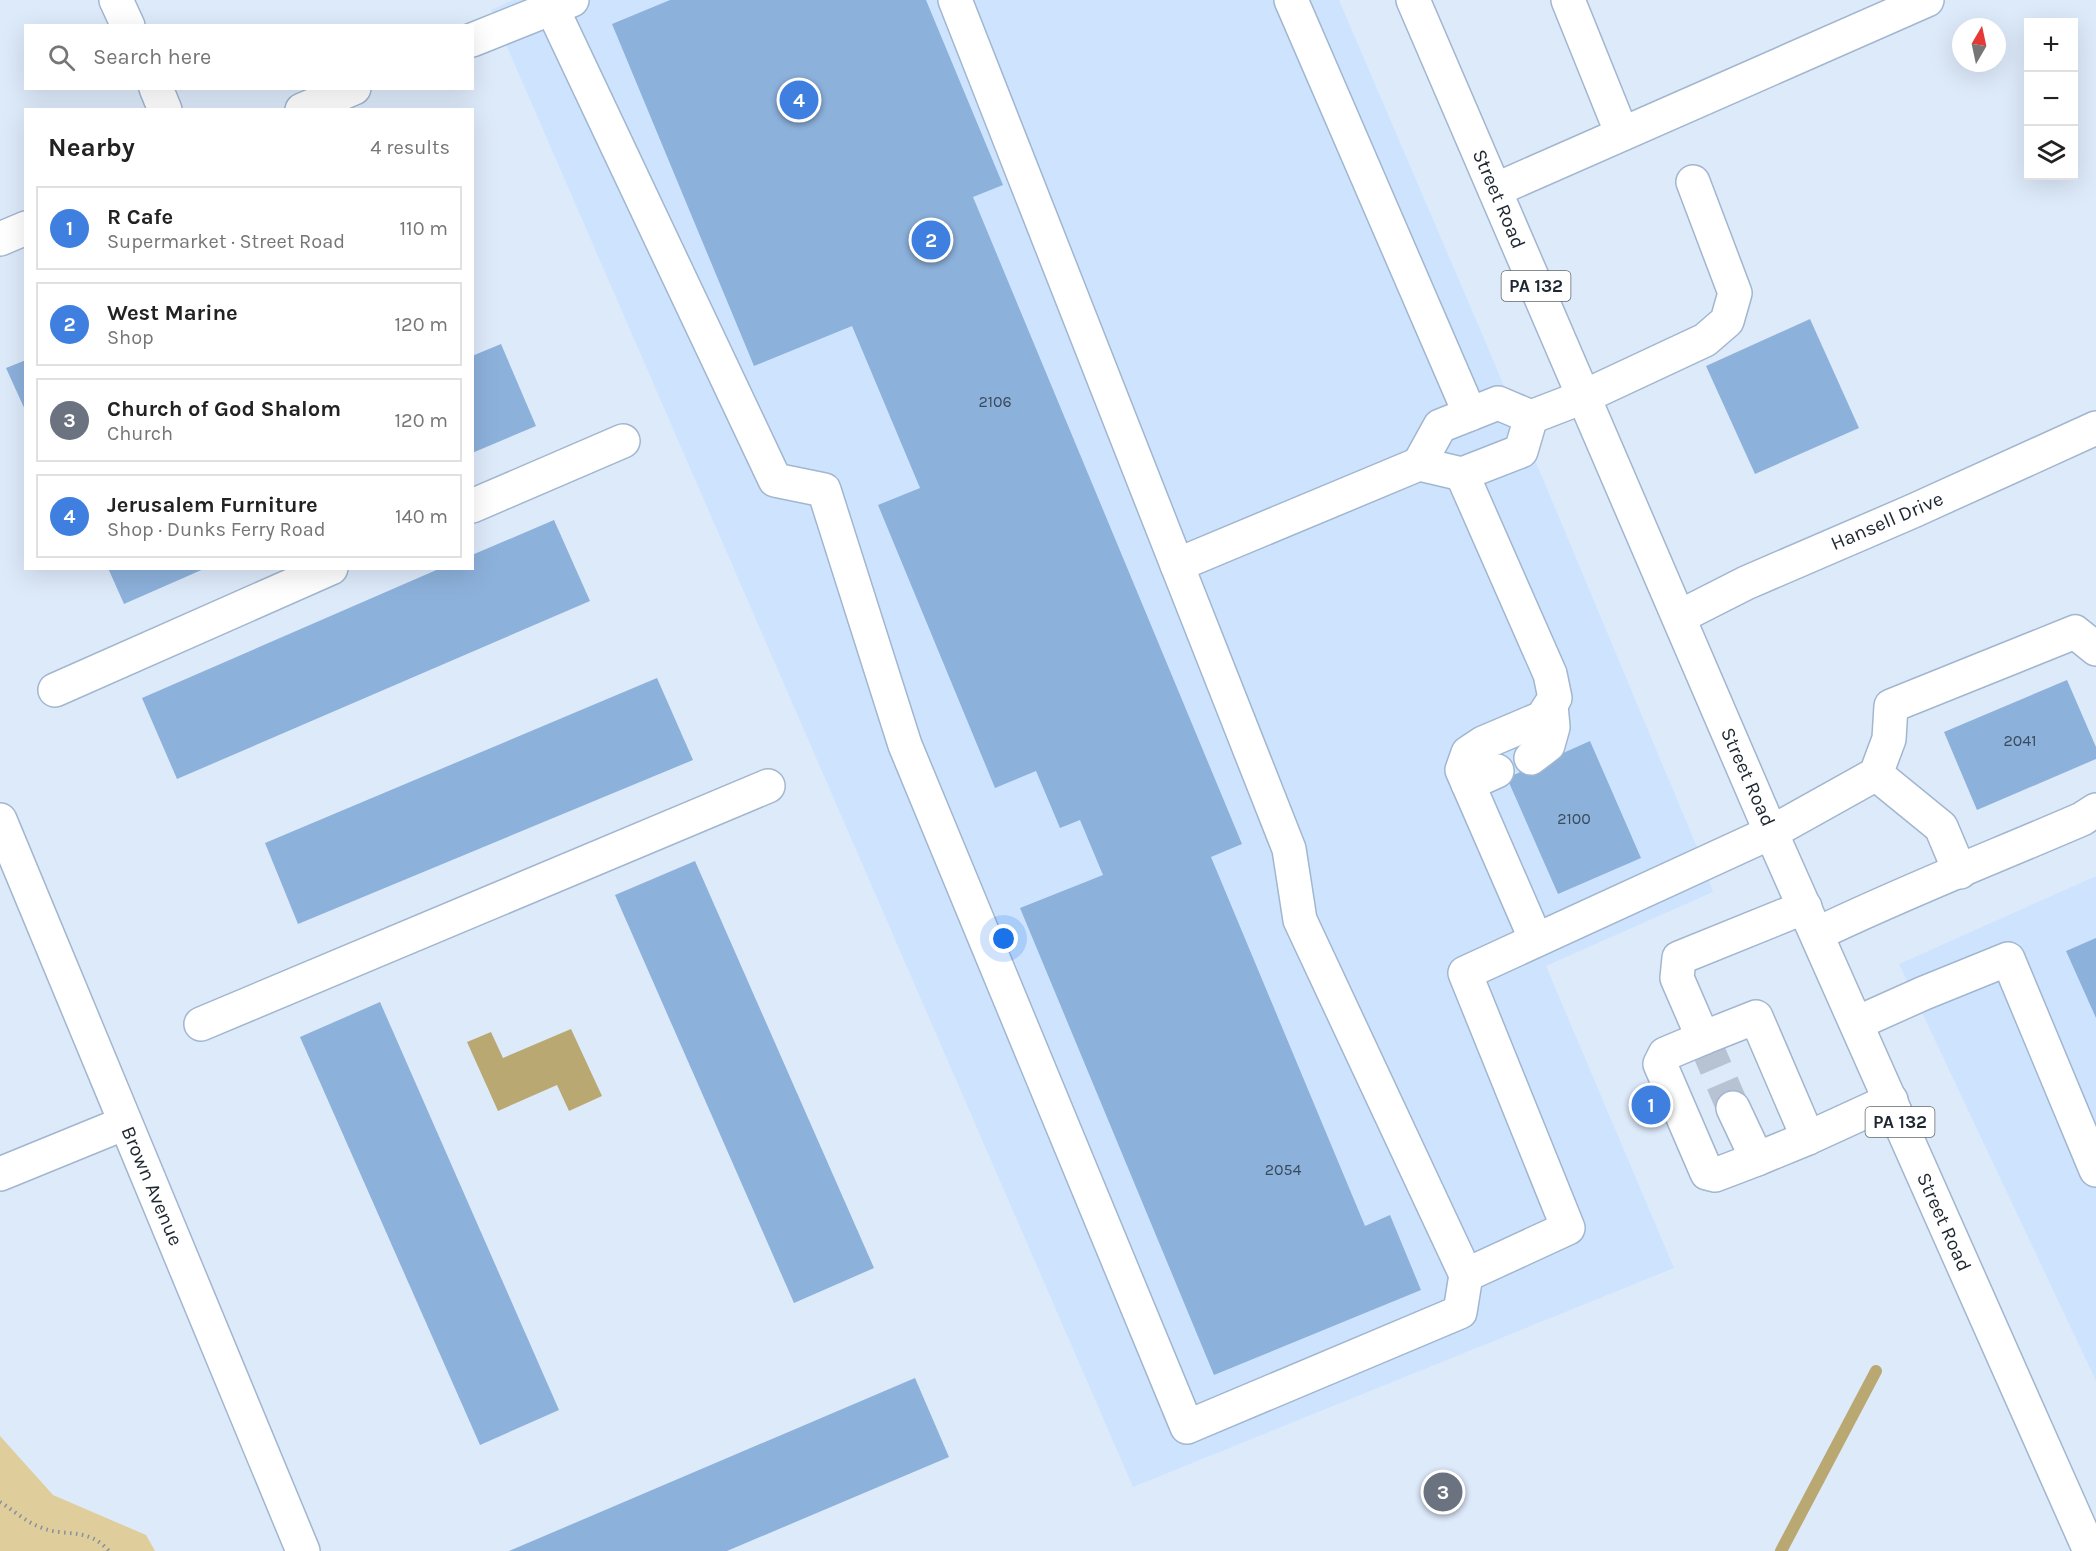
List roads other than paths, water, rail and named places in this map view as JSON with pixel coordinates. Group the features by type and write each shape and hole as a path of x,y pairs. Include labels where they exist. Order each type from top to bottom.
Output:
{"main road":[{"path":"116,0 127,24"},
{"path":"474,39 562,4 775,480 824,490 905,745 1187,1427 1460,1312 1466,1275 1300,920 1289,849 955,0"},
{"path":"1291,0 1470,414"},
{"name":"Street Road","path":"1413,0 1772,832 2090,1551"},
{"path":"1568,0 1622,134"},
{"path":"1495,190 1927,0"},
{"path":"157,90 164,108"},
{"path":"307,108 349,90"},
{"path":"1419,464 1440,426 1498,403 1531,417 1583,397 1706,340 1727,321 1735,293 1693,182"},
{"path":"0,239 24,229"},
{"path":"1177,566 1419,464 1462,474 1521,451 1531,417"},
{"name":"Hansell Drive","path":"1679,617 1746,583 2096,428"},
{"path":"474,505 622,441"},
{"path":"1462,474 1550,674 1555,698 1542,718 1483,743 1467,753 1462,770 1483,777 1536,940"},
{"path":"55,690 326,570"},
{"path":"1466,1275 1568,1228 1465,973 1772,832 1876,774 1889,739 1891,706 2074,632 2096,649"},
{"path":"1531,758 1548,745 1553,727 1551,705"},
{"path":"1876,774 1941,827 1960,872"},
{"path":"201,1024 768,786"},
{"path":"1703,1038 1677,978 1679,958 1811,920 1884,902 1960,872 2082,819 2096,810"},
{"name":"Brown Avenue","path":"0,820 223,1353 303,1551"},
{"path":"1857,1023 2008,959 2096,1170"},
{"path":"1808,1138 1756,1017 1665,1054 1660,1064 1707,1173 1714,1175 1808,1138 1891,1100"},
{"path":"1733,1108 1757,1159"},
{"path":"0,1174 125,1123"}],"waterway":[{"path":"1781,1551 1876,1371"}],"tunnel":[{"path":"1703,1038 1733,1108"}],"place":[{"name":"Jerusalem Furniture","path":"799,100"},
{"name":"West Marine","path":"931,240"},
{"name":"R Cafe","path":"1651,1105"},
{"name":"Church of God Shalom","path":"1443,1492"}]}
